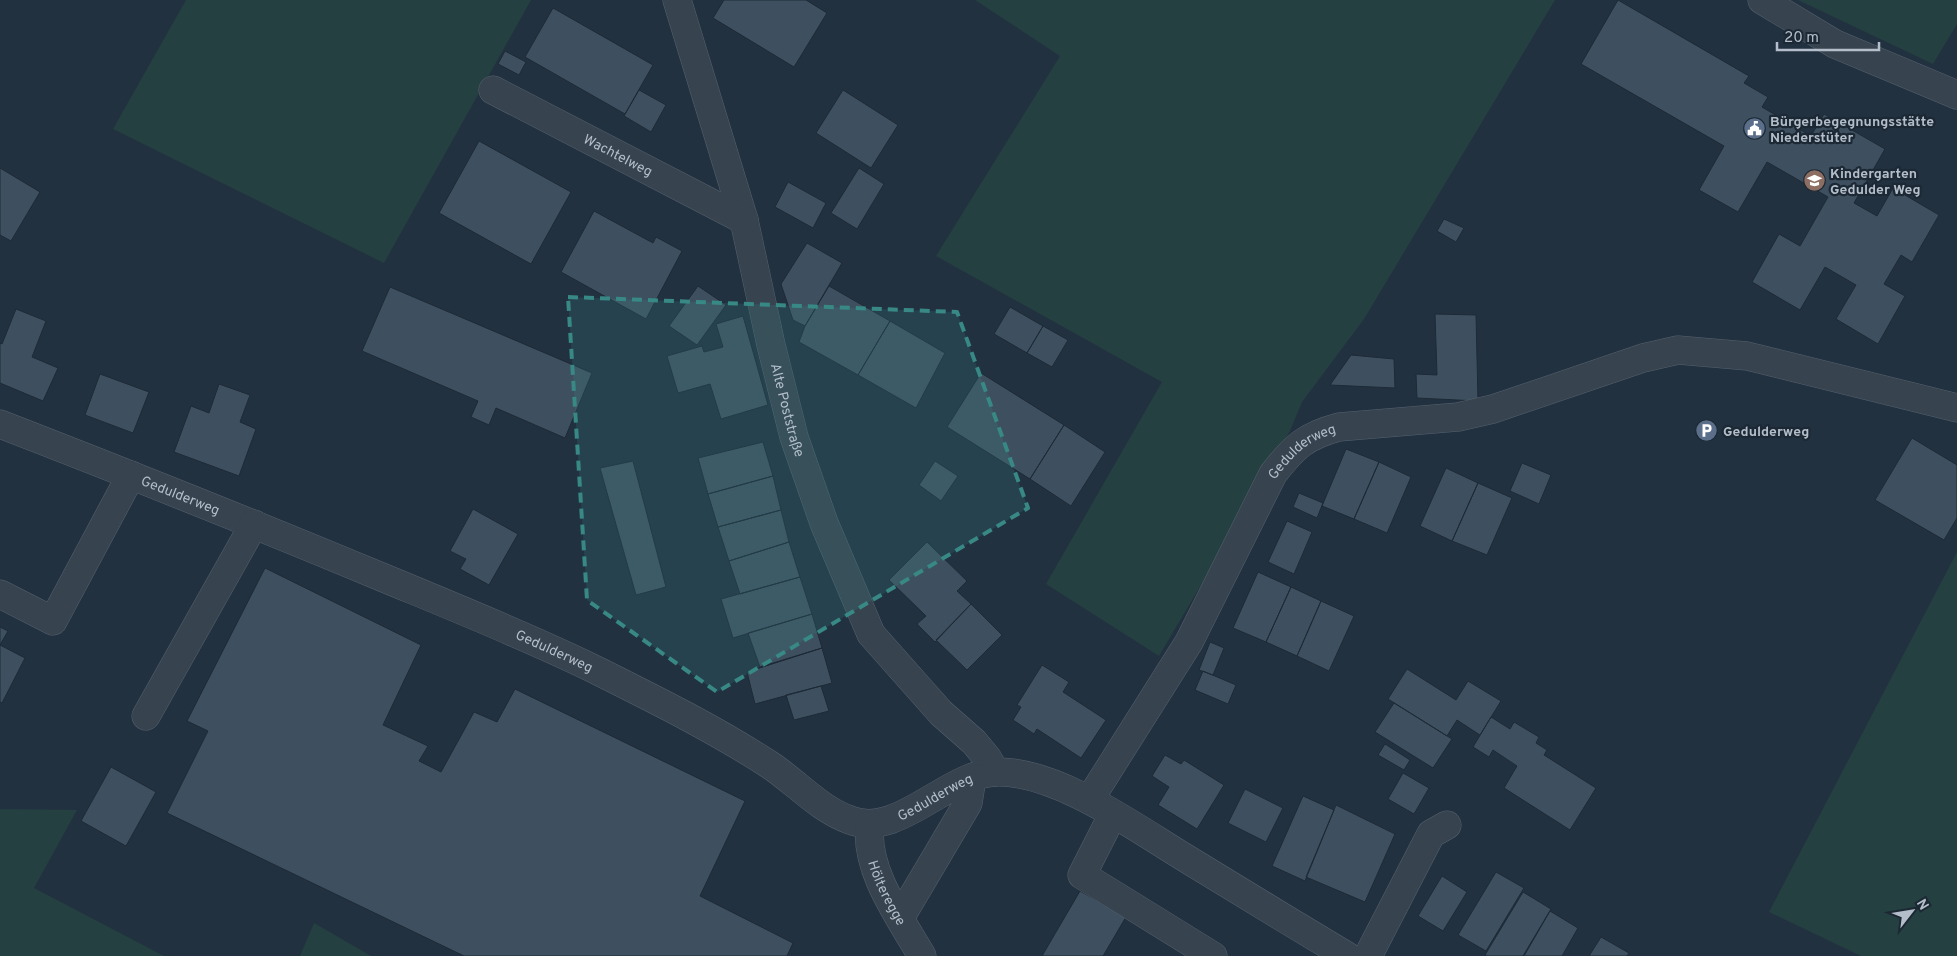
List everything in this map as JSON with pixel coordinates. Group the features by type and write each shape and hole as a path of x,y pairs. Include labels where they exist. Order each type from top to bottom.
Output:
{"street":[{"name":"Alte Poststraße","path":"677,0 744,220 771,345 794,437 824,523 871,634 941,713 974,742 988,759 983,775"},
{"path":"1762,0 1834,44 1957,95"},
{"name":"Wachtelweg","path":"493,90 744,220"},
{"name":"Gedulderweg","path":"1090,800 1190,642 1273,474 1290,452 1304,440 1321,432 1339,427 1458,417 1493,409 1643,358 1678,350 1747,356 1957,408"},
{"name":"Gedulderweg","path":"0,424 254,524 548,646 677,710 773,767 833,813 856,823 870,825 902,814 949,788 983,775"},
{"path":"0,594 53,621 131,475"},
{"path":"146,716 254,524"},
{"path":"900,918 983,775 1034,777 1090,800 1347,956"},
{"path":"1113,814 1082,875 1213,956"},
{"name":"Hölteregge","path":"870,825 868,838 874,867 922,956"},
{"path":"1368,956 1431,834 1447,825"}],"highlighted area":[{"path":"568,297 957,312 1028,508 717,692 587,600"}],"green space":[{"path":"186,0 531,0 384,263 113,129"},
{"path":"975,0 1555,0 1364,319 1302,402 1290,431 1159,656 1046,584 1162,382 936,256 1060,56"},
{"path":"1798,0 1957,0 1957,24 1933,64"},
{"path":"1957,552 1957,956 1861,956 1769,912"},
{"path":"0,809 77,810 34,888 164,956 0,956"},
{"path":"314,923 371,956 300,956"}],"building":[{"path":"724,0 806,0 827,13 794,67 713,18"},
{"path":"1618,0 1749,76 1744,83 1768,97 1762,107 1811,136 1824,114 1885,149 1854,203 1877,216 1893,188 1939,215 1912,262 1901,255 1884,284 1905,296 1878,344 1836,319 1856,285 1825,267 1800,310 1752,282 1779,234 1800,246 1828,197 1767,162 1738,212 1699,190 1724,146 1581,64"},
{"path":"553,8 653,65 625,114 525,57"},
{"path":"505,51 526,62 519,75 498,64"},
{"path":"639,90 666,105 651,132 624,116"},
{"path":"843,90 898,125 871,168 816,133"},
{"path":"479,141 571,192 531,264 439,213"},
{"path":"0,168 40,192 11,241 0,235"},
{"path":"859,168 884,184 857,229 831,213"},
{"path":"788,182 826,203 813,228 775,207"},
{"path":"594,211 653,243 656,237 682,251 646,319 561,272"},
{"path":"1444,219 1464,228 1456,242 1437,231"},
{"path":"807,243 842,263 805,326 793,320 781,284"},
{"path":"698,286 726,305 697,345 669,326"},
{"path":"829,286 890,321 858,375 799,342 805,326"},
{"path":"390,287 592,373 565,438 496,408 489,425 471,417 478,401 362,351"},
{"path":"1010,307 1043,326 1027,353 994,334"},
{"path":"16,309 46,321 32,357 58,368 43,401 0,383 0,343 2,344"},
{"path":"1435,314 1476,315 1478,401 1417,398 1416,374 1437,375"},
{"path":"743,316 768,405 721,419 710,384 678,393 667,356 702,346 704,352 723,347 716,324"},
{"path":"890,321 945,353 916,408 858,375"},
{"path":"1043,326 1068,340 1052,367 1027,353"},
{"path":"1351,355 1394,359 1395,388 1330,385"},
{"path":"981,373 1064,425 1030,479 947,427"},
{"path":"100,374 149,392 133,433 85,415"},
{"path":"219,384 250,395 240,422 256,429 239,476 174,452 191,406 209,413"},
{"path":"1064,425 1105,452 1071,506 1030,479"},
{"path":"1912,438 1957,465 1957,518 1944,540 1875,500"},
{"path":"763,442 773,476 708,494 698,458"},
{"path":"1346,449 1379,462 1354,519 1322,506"},
{"path":"633,461 666,587 636,595 600,468"},
{"path":"935,461 958,476 941,501 919,485"},
{"path":"1379,462 1411,477 1387,533 1354,519"},
{"path":"1522,463 1551,475 1539,504 1510,491"},
{"path":"1446,468 1478,483 1452,541 1420,526"},
{"path":"773,476 781,510 718,527 708,494"},
{"path":"1478,483 1512,498 1487,555 1452,541"},
{"path":"1299,493 1323,503 1317,518 1293,507"},
{"path":"473,509 518,534 489,585 460,569 466,559 450,551"},
{"path":"781,510 789,542 729,561 718,527"},
{"path":"1287,521 1312,532 1294,574 1268,562"},
{"path":"789,542 800,577 740,594 729,561"},
{"path":"927,542 967,581 957,591 971,604 935,642 917,624 926,616 889,580"},
{"path":"265,568 421,645 383,725 428,746 419,761 441,772 474,712 497,722 515,689 745,801 700,896 793,943 787,956 464,956 167,813 208,731 187,721"},
{"path":"1258,572 1291,587 1266,642 1233,628"},
{"path":"800,577 812,614 733,638 721,599"},
{"path":"1291,587 1321,601 1297,656 1266,642"},
{"path":"1321,601 1354,616 1329,671 1297,656"},
{"path":"971,604 1002,635 967,670 936,640"},
{"path":"812,614 822,648 760,667 748,633"},
{"path":"0,627 8,631 0,645"},
{"path":"1210,642 1224,648 1213,675 1199,670"},
{"path":"0,645 25,658 2,703 0,702"},
{"path":"822,648 832,683 755,704 747,672"},
{"path":"1042,665 1069,682 1063,692 1106,720 1081,758 1037,729 1034,734 1013,720 1021,707 1017,705"},
{"path":"1407,669 1456,700 1468,681 1501,701 1480,735 1457,720 1447,736 1388,699"},
{"path":"1203,671 1236,685 1228,704 1195,690"},
{"path":"821,686 829,711 794,720 786,695"},
{"path":"1394,703 1452,739 1433,768 1375,732"},
{"path":"1491,717 1510,729 1514,722 1539,737 1536,743 1547,750 1544,755 1596,788 1570,830 1504,788 1517,766 1493,750 1489,757 1473,747"},
{"path":"1385,744 1410,760 1404,770 1378,755"},
{"path":"1165,755 1181,764 1184,760 1224,785 1197,829 1158,805 1169,787 1152,776"},
{"path":"111,767 156,792 126,846 81,821"},
{"path":"1403,773 1429,788 1414,814 1388,799"},
{"path":"1245,789 1283,808 1266,842 1228,823"},
{"path":"1303,796 1334,810 1305,881 1272,866"},
{"path":"1336,805 1395,834 1365,902 1306,877"},
{"path":"1496,872 1524,888 1486,951 1458,935"},
{"path":"1442,876 1467,892 1443,931 1418,916"},
{"path":"1080,891 1126,917 1103,956 1042,956"},
{"path":"1523,892 1551,909 1523,956 1485,955"},
{"path":"1550,911 1578,928 1562,956 1524,956"},
{"path":"1601,937 1629,953 1627,956 1589,956"}],"place":[{"name":"Bürgerbegegnungsstätte Niederstüter","path":"1754,129"},
{"name":"Kindergarten Gedulder Weg","path":"1814,181"},
{"name":"Gedulderweg","path":"1707,431"}]}
